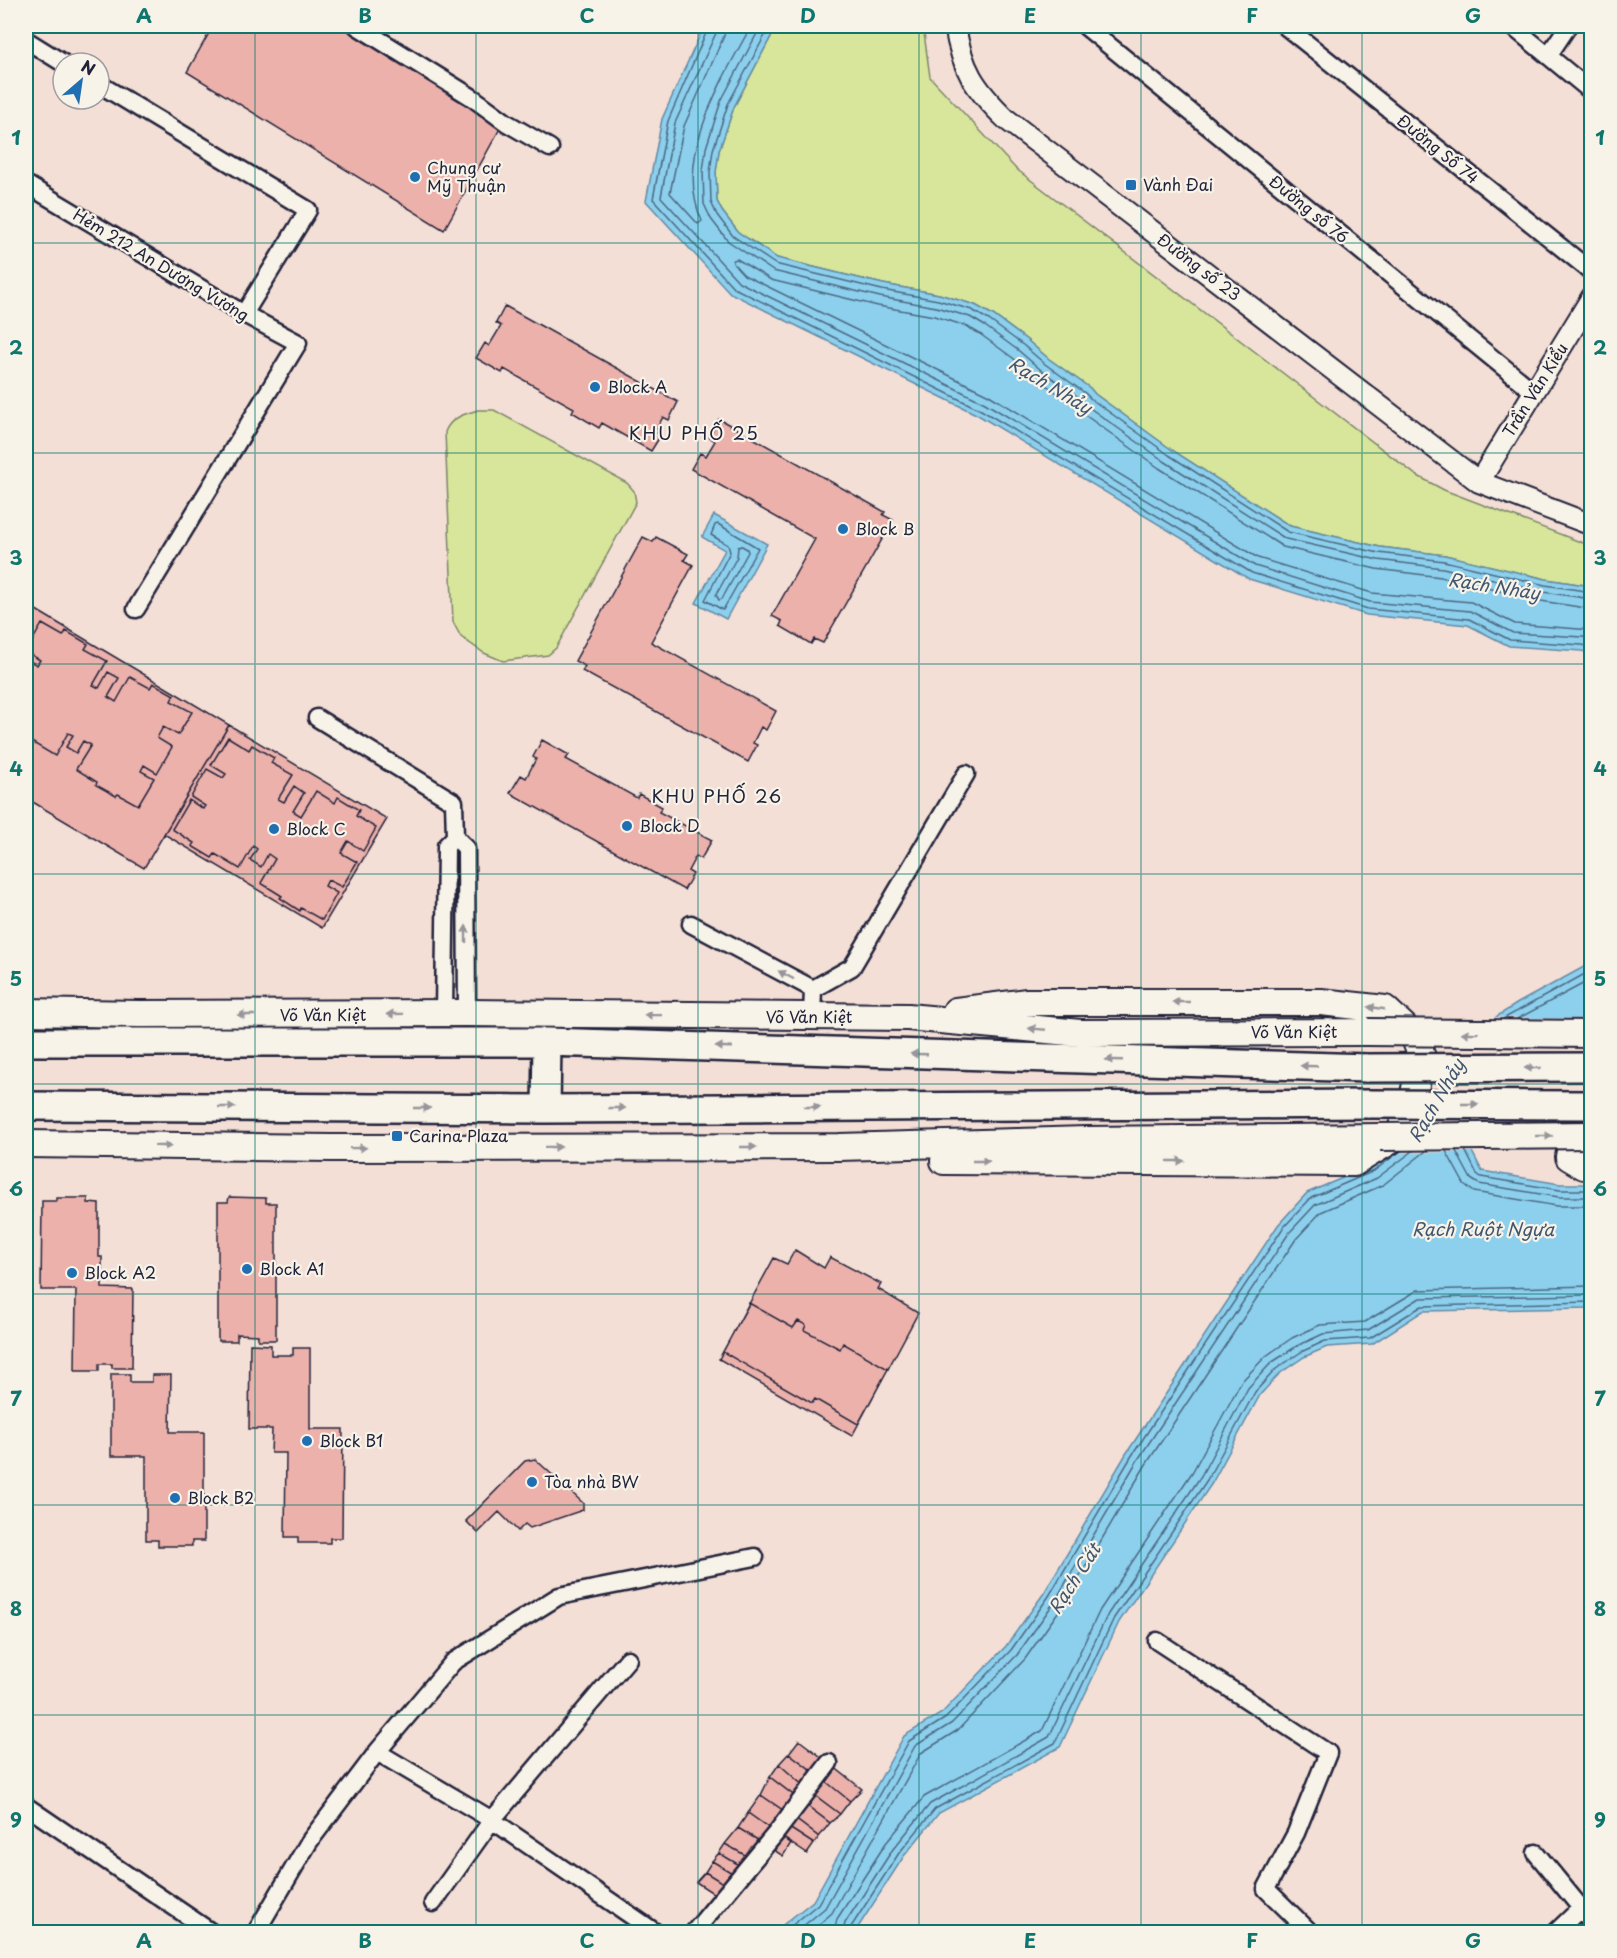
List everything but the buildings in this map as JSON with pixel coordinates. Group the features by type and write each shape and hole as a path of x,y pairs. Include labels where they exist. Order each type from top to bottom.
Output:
{"highway":[{"name":"Võ Văn Kiệt","path":"26,1042 547,1042 1368,1068 1592,1067"},
{"path":"546,1109 547,1042"},
{"path":"26,1106 546,1109 1370,1104 1592,1106"}],"main road":[{"path":"839,1147 944,1161 1354,1163 1395,1138 1400,1131 1409,1116 1422,1057 1414,1036 1385,1009 1321,1002 1027,1002 908,1017"},
{"name":"Võ Văn Kiệt","path":"26,1012 908,1017 1080,1033 1592,1034"},
{"path":"1592,1106 1573,1134 1569,1157 1584,1166 1592,1166"},
{"path":"26,1144 331,1148 839,1147 1086,1140 1592,1136"}],"street":[{"path":"357,26 473,98 507,123 550,148"},
{"name":"Đường số 23","path":"955,26 959,49 969,75 987,101 1006,119 1479,482 1590,522"},
{"name":"Đường số 76","path":"1085,26 1534,392"},
{"name":"Đường Số 74","path":"1285,26 1592,272"},
{"path":"1512,26 1592,92"},
{"path":"1548,56 1568,26"},
{"path":"26,40 51,56"},
{"path":"111,91 308,210 244,314"},
{"name":"Hẻm 212 An Dương Vương","path":"26,184 298,344 136,609"},
{"name":"Trần Văn Kiểu","path":"1479,482 1592,297"},
{"path":"317,718 453,802 455,837 466,848 467,970 455,1013"},
{"path":"813,989 852,967 966,774"},
{"path":"455,837 446,846 444,969 455,1013"},
{"path":"691,924 813,989"},
{"path":"444,969 467,970"},
{"path":"812,1017 813,989"},
{"path":"256,1932 309,1842 377,1752 453,1662 559,1596 755,1557"},
{"path":"1157,1641 1328,1753 1296,1833 1266,1889 1310,1932"},
{"path":"433,1903 492,1820 628,1659"},
{"path":"377,1752 492,1820 655,1932"},
{"path":"694,1932 776,1833 829,1763"},
{"path":"26,1806 211,1932"},
{"path":"1536,1853 1592,1923"},
{"path":"1556,1932 1581,1908"}],"green space":[{"path":"778,26 923,26 930,77 1015,168 1416,475 1444,490 1591,546 1591,586 1546,579 1445,555 1380,547 1290,526 1172,450 1095,394 1027,340 975,305 939,294 883,284 777,258 738,232 717,201 716,172 719,151 734,107"},
{"path":"478,410 494,410 627,483 634,491 636,502 556,648 548,655 503,661 484,653 461,637 453,622 445,432 454,420"}],"water":[{"name":"Rạch Nhảy","path":"704,26 778,26 734,107 719,151 716,172 717,201 738,232 777,258 883,284 939,294 975,305 1027,340 1095,394 1172,450 1290,526 1380,547 1445,555 1546,579 1591,586 1591,654 1582,651 1509,646 1468,625 1367,615 1249,579 978,415 730,293 646,201 662,119"},
{"path":"714,515 767,544 726,619 696,603 725,550 702,537"},
{"path":"1591,963 1591,1017 1518,1054 1489,1073 1462,1113 1462,1132 1482,1171 1560,1184 1591,1184 1591,1308 1423,1311 1372,1344 1327,1347 1304,1357 1279,1374 1260,1395 1212,1483 1119,1622 1060,1747 939,1813 904,1856 855,1932 774,1932 813,1901 904,1736 942,1713 1006,1646 1044,1593 1126,1454 1278,1225 1307,1193 1371,1166 1407,1139 1477,1029 1518,1003"}],"pier":[{"path":"1490,1017 1592,1020 1519,1057 1491,1076 1476,1094 1465,1114 1465,1131 1476,1152 1384,1153 1405,1137 1450,1052 1475,1026"}],"place":[{"name":"Chung cư Mỹ Thuận","path":"415,177"},
{"name":"Vành Đai","path":"1131,185"},
{"name":"Block A","path":"595,387"},
{"name":"Block B","path":"843,529"},
{"name":"Block D","path":"627,826"},
{"name":"Block C","path":"274,829"},
{"name":"Carina Plaza","path":"397,1136"},
{"name":"Block A1","path":"247,1269"},
{"name":"Block A2","path":"72,1273"},
{"name":"Block B1","path":"307,1441"},
{"name":"Tòa nhà BW","path":"532,1482"},
{"name":"Block B2","path":"175,1498"}],"district":[{"name":"KHU PHỐ 25","path":"694,434"},
{"name":"KHU PHỐ 26","path":"717,797"}],"water label":[{"name":"Rạch Ruột Ngựa","path":"1483,1230"},
{"name":"Rạch Cát","path":"1075,1579"}]}
